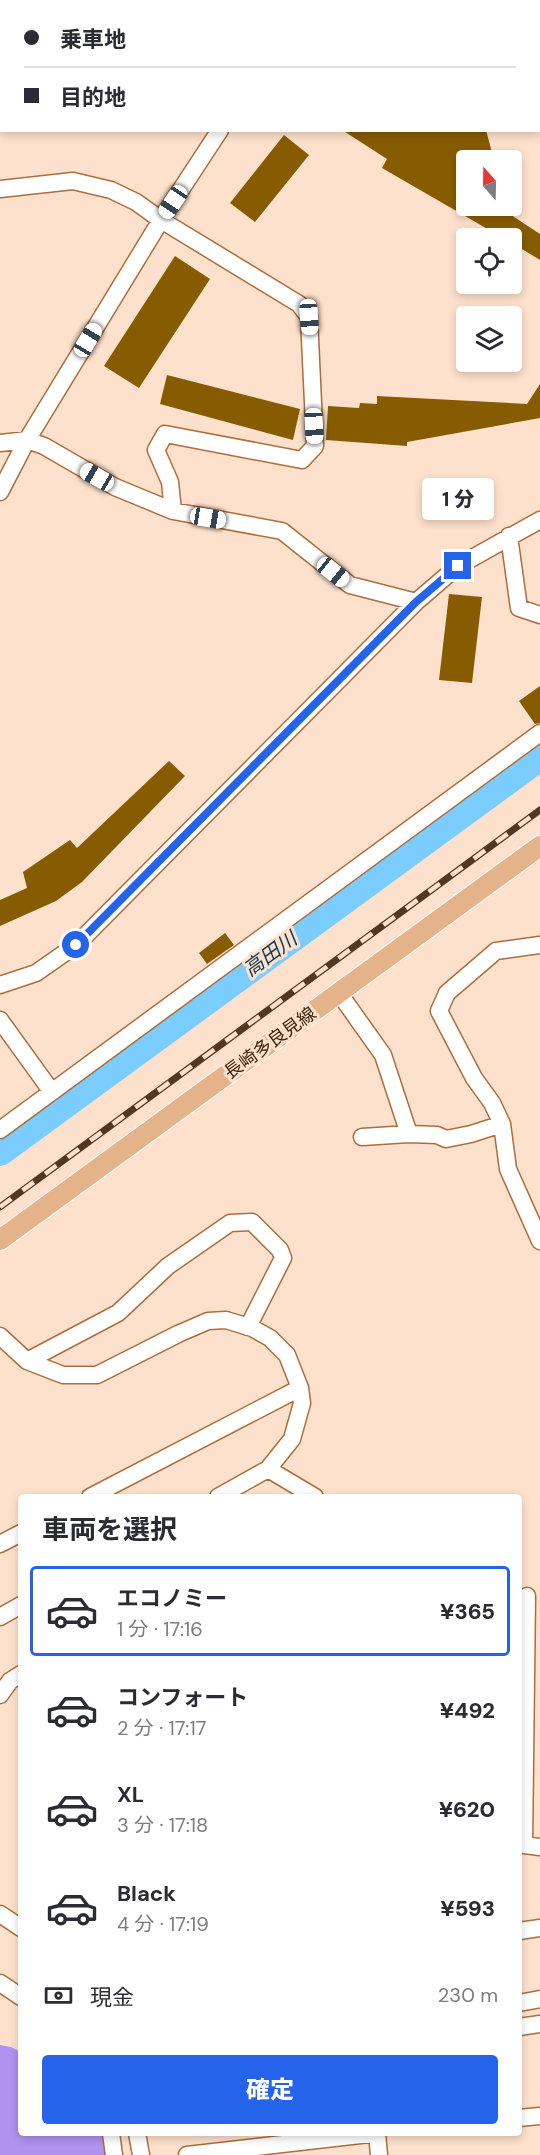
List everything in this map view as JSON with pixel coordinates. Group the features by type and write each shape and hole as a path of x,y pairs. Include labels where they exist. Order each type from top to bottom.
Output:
{"main road":[{"name":"長崎多良見線","path":"0,1240 540,846"}],"street":[{"path":"0,492 27,440 161,220 219,132"},
{"path":"0,189 73,181 111,189 136,202 161,220 298,304 309,317 315,446 302,460 165,434 156,450 170,482 173,511"},
{"path":"0,443 27,440 44,446 115,487 173,511 282,531 350,585 416,602"},
{"path":"0,985 36,973 76,945 416,602 458,566 540,520"},
{"path":"509,536 519,608 540,615"},
{"path":"0,1130 540,733"},
{"path":"540,945 496,951 447,993 439,1011 474,1078 492,1103 502,1124 508,1169 540,1240"},
{"path":"339,993 383,1054 410,1134"},
{"path":"0,1020 52,1092"},
{"path":"362,1137 410,1134 437,1135 446,1138 471,1134 502,1124"},
{"path":"27,1361 118,1313 168,1266 230,1223 252,1222 280,1250 283,1258 248,1327"},
{"path":"0,1336 27,1361 63,1375 97,1375 208,1321 226,1320 248,1327 270,1338 287,1355 300,1388 302,1403 292,1439 268,1469 223,1494"},
{"path":"96,1494 300,1388"},
{"path":"268,1469 310,1494"},
{"path":"0,1544 18,1535"},
{"path":"529,1597 522,1728 524,1845 540,1847"},
{"path":"0,1617 18,1607"},
{"path":"0,1695 10,1681 18,1676"},
{"path":"0,1914 18,1926"},
{"path":"522,1931 540,1928"},
{"path":"0,1983 18,1995"},
{"path":"522,2002 540,1999"},
{"path":"522,2027 540,2024"},
{"path":"522,2118 540,2116"},
{"path":"111,2136 114,2155"},
{"path":"137,2136 141,2155"},
{"path":"187,2155 351,2136"},
{"path":"377,2136 379,2155"}],"shaded area":[{"path":"0,2045 18,2050 18,2136 102,2136 110,2155 0,2155"}],"building":[{"path":"345,132 487,132 491,150 456,150 456,211 382,168 387,159"},
{"path":"284,135 309,155 255,222 230,203"},
{"path":"465,216 513,216 540,234 540,260 522,249 522,228 486,228"},
{"path":"175,256 210,279 139,388 104,366"},
{"path":"167,375 300,409 293,440 160,404"},
{"path":"540,384 540,418 407,442 407,446 326,440 328,406 359,408 360,403 377,404 377,396 527,404"},
{"path":"449,594 482,597 472,683 439,680"},
{"path":"540,686 540,723 535,724 519,701"},
{"path":"169,761 185,776 82,882 56,901 0,926 0,900 27,888 23,872 70,840 77,848"},
{"path":"225,933 234,945 207,964 199,953"}],"waterway":[{"name":"高田川","path":"0,1152 540,757"}],"railway":[{"path":"0,1207 540,810"}],"route":[{"path":"76,945 416,602 458,566"}]}
